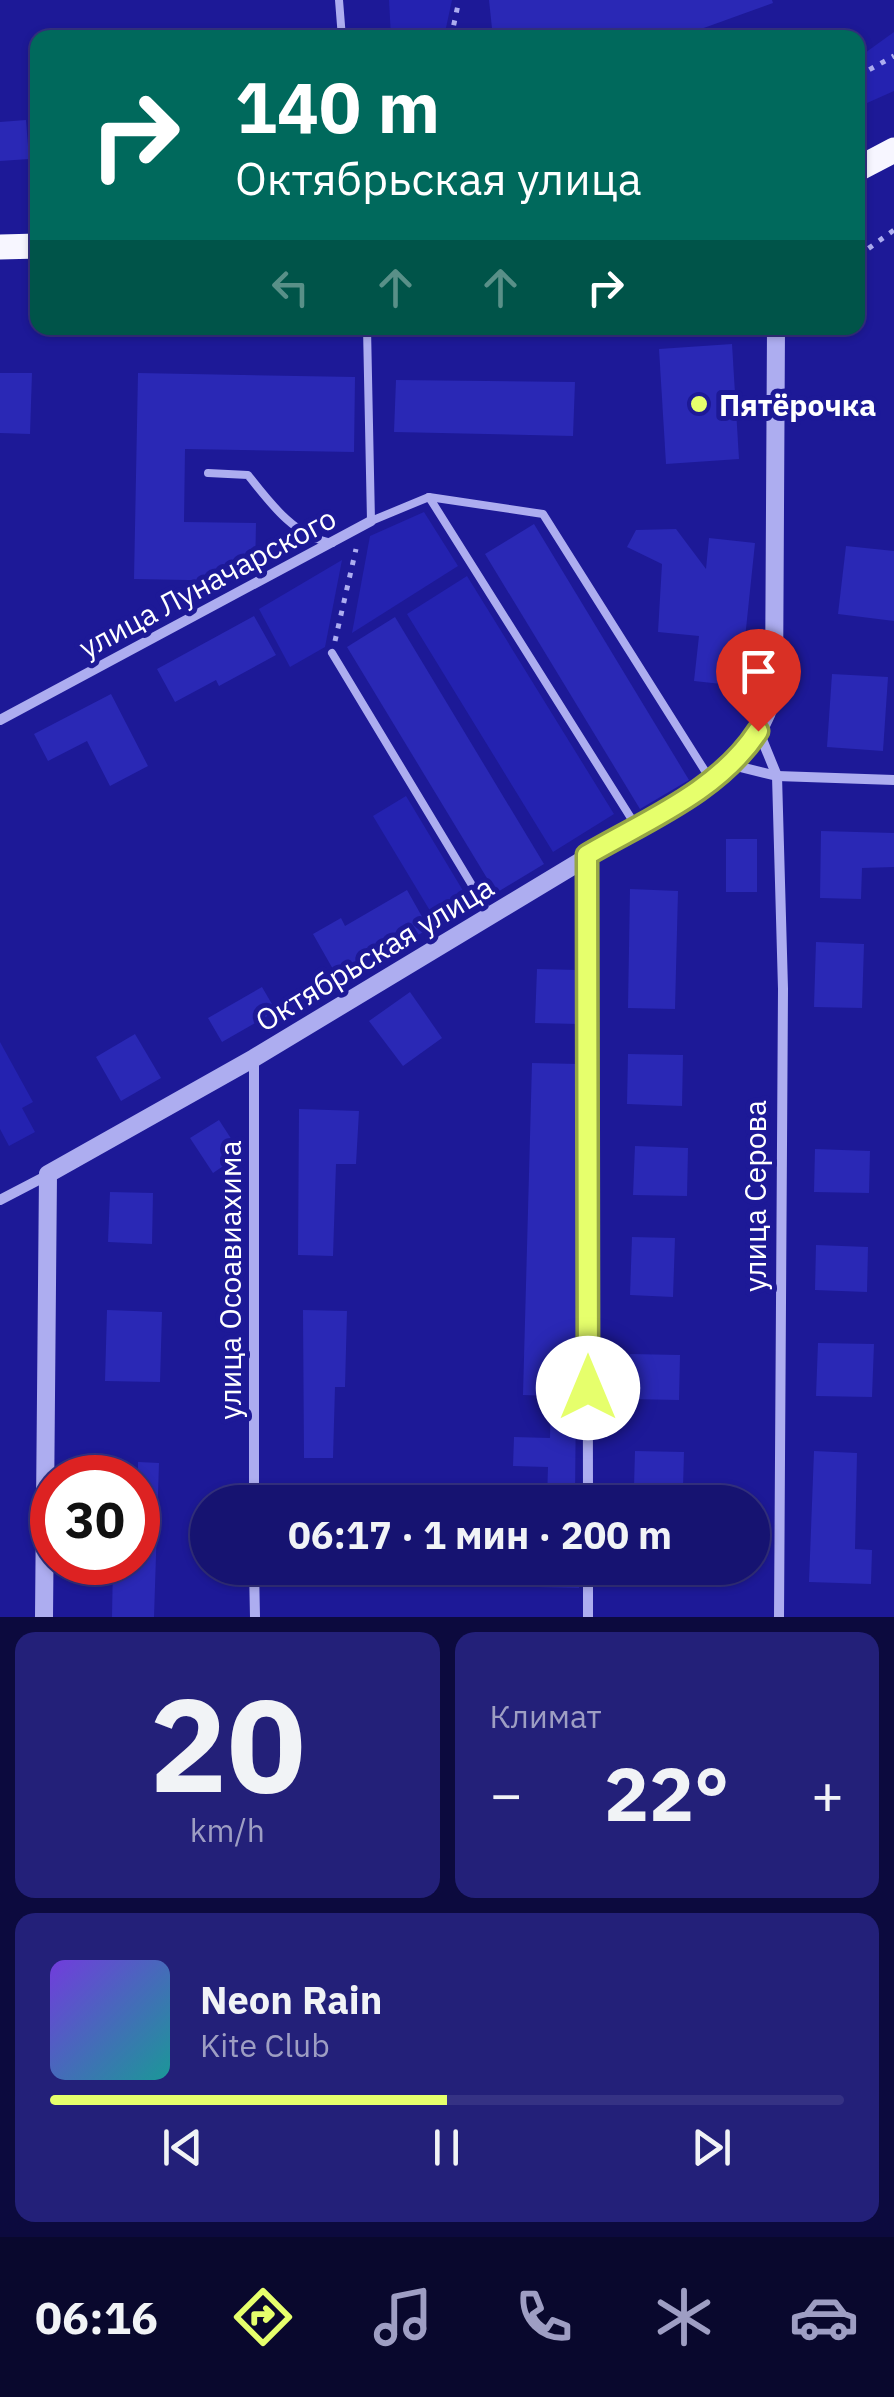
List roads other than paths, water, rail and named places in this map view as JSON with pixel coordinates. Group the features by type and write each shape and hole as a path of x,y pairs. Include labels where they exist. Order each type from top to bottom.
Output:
{"main road":[{"path":"865,164 894,150"},
{"path":"0,247 30,246"}],"street":[{"path":"776,335 774,689 758,731 777,776"},
{"name":"улица Луначарского","path":"0,720 366,524"},
{"name":"Октябрьская улица","path":"0,1200 254,1058 712,782 732,765 758,731"},
{"path":"732,765 777,776 894,780"},
{"name":"улица Серова","path":"777,776 782,989 779,1617"},
{"path":"587,855 588,1485"},
{"name":"улица Осоавиахима","path":"254,1058 254,1485"},
{"path":"44,1617 48,1174"},
{"path":"254,1585 254,1617"},
{"path":"588,1585 588,1617"}],"lane":[{"path":"339,0 341,30"},
{"name":"улица Луначарского","path":"366,524 367,335"},
{"path":"208,472 248,475 276,510 315,540 332,543"},
{"path":"429,497 636,827"},
{"path":"366,524 429,497 543,514 712,782"},
{"path":"332,654 490,915"}],"place":[{"name":"Пятёрочка","path":"699,404"}]}
